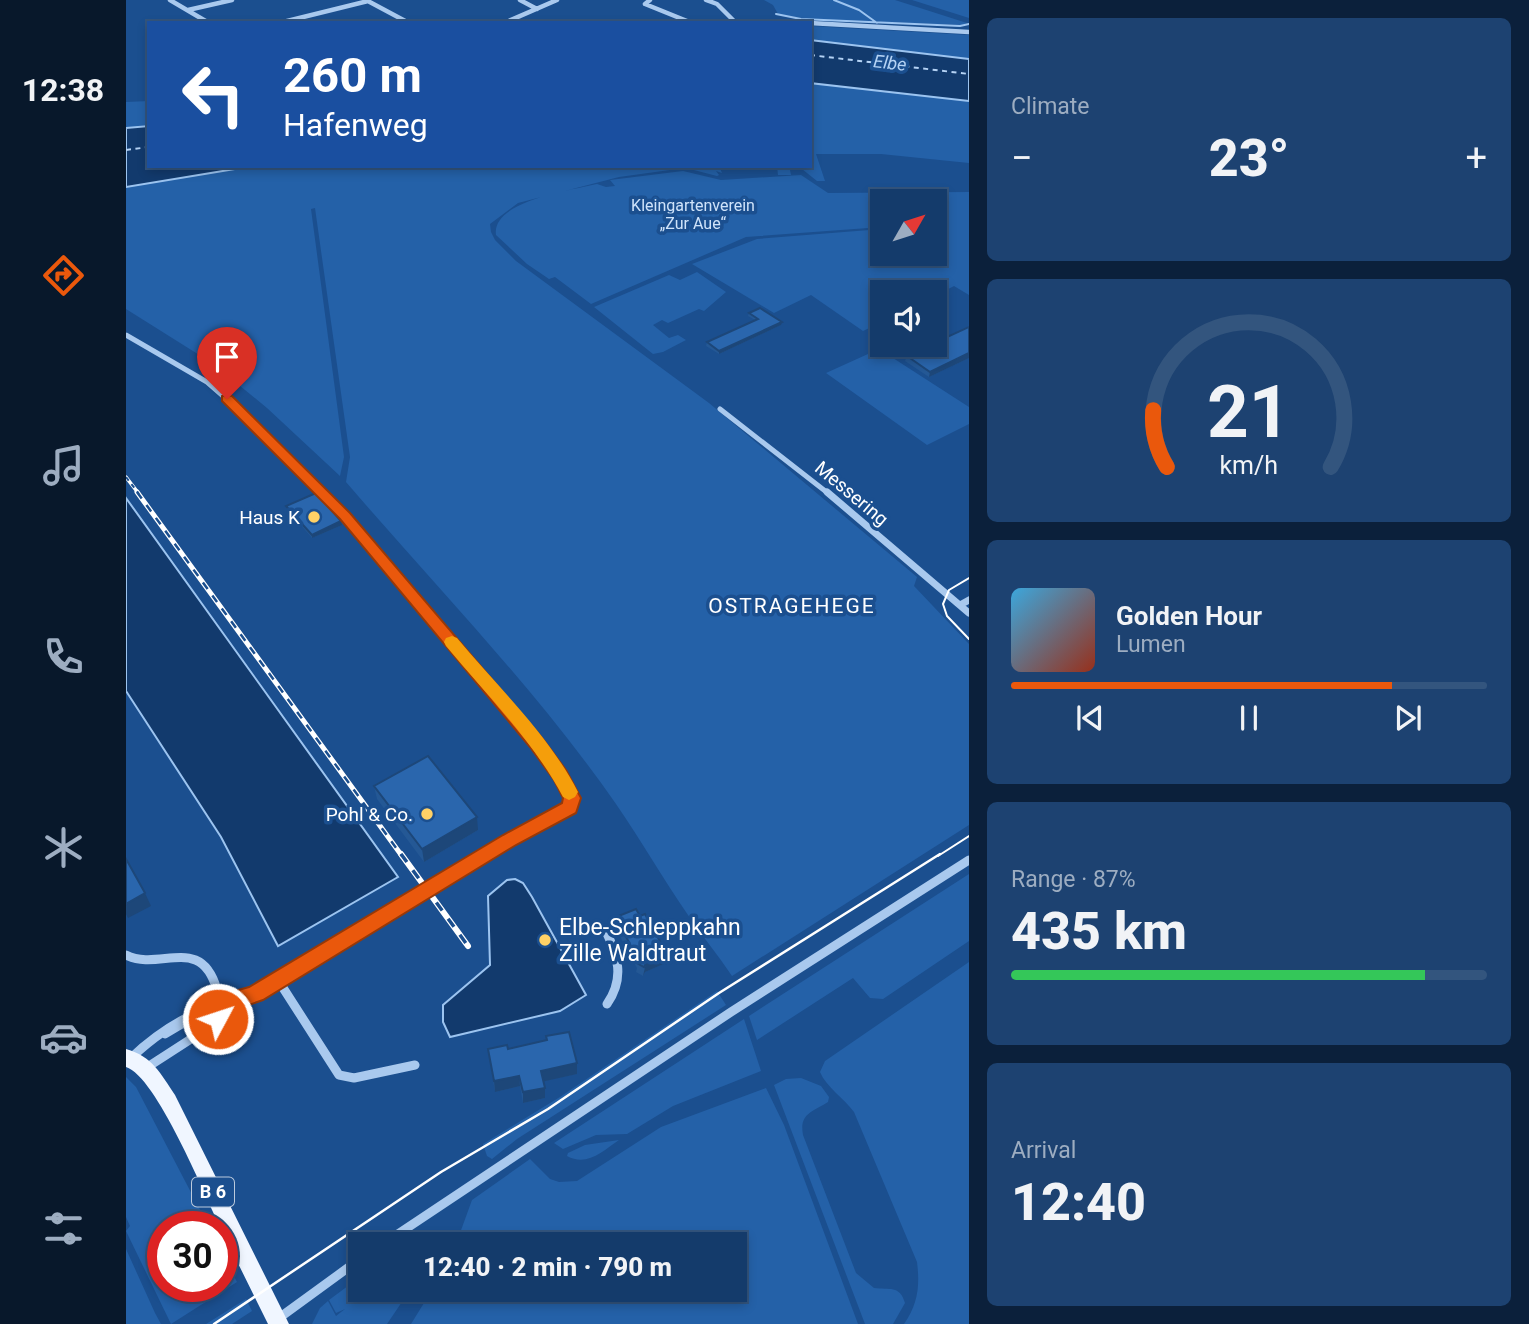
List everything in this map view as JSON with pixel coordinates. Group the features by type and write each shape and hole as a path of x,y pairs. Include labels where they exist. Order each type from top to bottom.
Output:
{"main road":[{"name":"B 6","path":"134,1061 168,1101 279,1323"}],"street":[{"path":"170,0 206,21"},
{"path":"188,10 232,0"},
{"path":"520,0 537,9"},
{"path":"509,21 557,0"},
{"path":"650,0 645,4 681,20 754,21"},
{"path":"706,0 717,4 733,20"},
{"path":"287,21 367,1 405,21"},
{"path":"812,23 969,32"},
{"path":"126,335 206,382 246,416 320,488 536,743 560,775 572,798 570,807 509,840 278,980 238,1001 220,1004 188,1016 160,1035 134,1061"},
{"name":"Messering","path":"720,409 799,469 969,613"},
{"path":"960,605 969,600"},
{"path":"401,1232 731,1012 969,860"},
{"path":"605,929 618,957 621,977 616,993 607,1004"},
{"path":"126,955 137,959 183,956 191,958 211,978 220,1004 218,1019 211,1026 134,1061"},
{"path":"278,980 339,1075 354,1078 415,1065"},
{"path":"279,1323 348,1268"}],"green space":[{"path":"764,0 895,0 967,23 962,25 805,19 778,14 773,5"},
{"path":"912,0 969,0 969,18"},
{"path":"812,26 969,35 969,59 812,40"},
{"path":"812,83 969,101 969,163 881,154 816,154 825,181 817,181 802,169 790,170 791,175 778,175 777,168 812,168"},
{"path":"147,101 147,126 126,128 126,102"},
{"path":"241,168 720,168 722,173 716,171 719,175 717,176 690,169 677,169 619,177 518,203 490,224 491,232 495,240 516,261 709,403 917,577 914,586 969,644 969,825 732,976 693,923 616,804 553,720 346,482 350,457 315,208 311,209 344,457 340,476 267,408 212,363 126,309 126,187"},
{"name":"Kleingartenverein „Zur Aue“","path":"683,171 721,180 801,175 828,193 870,193 870,228 746,237 591,304 555,277 549,279 527,264 496,235 498,223 519,206 535,199 597,184 615,186 610,180"},
{"path":"947,192 969,192 969,295 954,286 947,290 947,280 870,280 870,328 863,331 811,295 774,313 692,264 757,239 870,230 870,266 947,266"},
{"path":"697,272 726,292 704,311 699,309 668,323 662,320 653,325 669,338 678,335 686,340 663,352 653,354 594,307 669,275 680,280"},
{"path":"870,353 870,357 891,357 969,407 969,424 927,445 826,373"},
{"path":"969,874 969,941 883,999 870,998 853,978 757,1040 749,1016"},
{"path":"969,962 969,1324 904,1324 917,1294 917,1262 854,1112 826,1083 820,1072 825,1061"},
{"path":"717,991 726,1005 517,1139 492,1159 487,1156 483,1144 560,1097"},
{"path":"744,1019 761,1071 673,1106 627,1134 596,1135 563,1149 554,1143"},
{"path":"126,1077 136,1087 201,1211 147,1211 147,1274 126,1231 130,1226 126,1217"},
{"path":"801,1078 821,1086 829,1097 828,1102 805,1118 803,1135 856,1273 874,1288 897,1291 903,1297 905,1303 893,1324 865,1324 774,1085 786,1079"},
{"path":"766,1088 784,1125 858,1324 411,1324 425,1302 747,1302 747,1232 460,1232 472,1200 530,1159 550,1179 559,1182 577,1181 661,1127"},
{"path":"619,1140 588,1159 567,1156 585,1145"},
{"path":"126,1249 147,1295 147,1302 150,1302 161,1324 126,1324"},
{"path":"348,1286 348,1302 402,1302 387,1324 312,1324 320,1308 328,1301 336,1316 345,1309 336,1313 329,1300"},
{"path":"246,1299 252,1311 232,1324 206,1324"},
{"path":"160,1302 206,1302 171,1324"}],"water":[{"name":"Elbe","path":"812,40 969,59 969,101 812,83"},
{"path":"147,126 147,168 241,168 126,187 126,128"},
{"path":"126,498 398,877 278,946 221,837 126,691"},
{"path":"515,879 523,883 532,897 586,995 560,1011 450,1037 443,1022 443,1005 490,965 488,896 507,880"}],"building":[{"path":"760,308 782,322 719,351 707,342 758,319 749,313"},
{"path":"969,327 969,353 930,372 908,357 947,357 947,337"},
{"name":"Haus K","path":"316,493 341,521 312,535 286,506"},
{"name":"Pohl & Co.","path":"428,756 477,817 422,849 374,786"},
{"path":"126,859 145,893 126,904"},
{"path":"636,909 640,916 645,914 667,954 646,963 644,967 637,963 638,960 616,917"},
{"path":"569,1032 577,1063 541,1071 545,1088 523,1092 519,1076 494,1081 488,1049 507,1045 508,1049 547,1040 546,1036"}],"waterway":[{"path":"834,0 859,10 876,22"},
{"path":"776,14 801,19 876,22"},
{"path":"876,22 960,26 969,24"}],"ferry route":[{"path":"812,55 969,74"},
{"path":"126,150 147,147"}],"tram line":[{"path":"969,578 949,590 943,604 947,616 969,639"},
{"path":"938,856 969,836"},
{"path":"214,1324 441,1172 548,1109 719,993 940,854"}],"railway":[{"path":"126,477 139,494"},
{"path":"137,492 402,856"},
{"path":"401,854 468,946"}],"slow traffic":[{"path":"452,642 536,743 569,792"}],"place":[{"name":"Haus K","path":"314,517"},
{"name":"Pohl & Co.","path":"427,814"},
{"name":"Elbe-Schleppkahn Zille Waldtraut","path":"545,940"}],"district":[{"name":"OSTRAGEHEGE","path":"792,606"}],"route":[{"path":"218,1019 220,1004 238,1001 256,993 509,840 570,807 572,798 560,775 536,743 345,516 320,488 227,399"}]}
